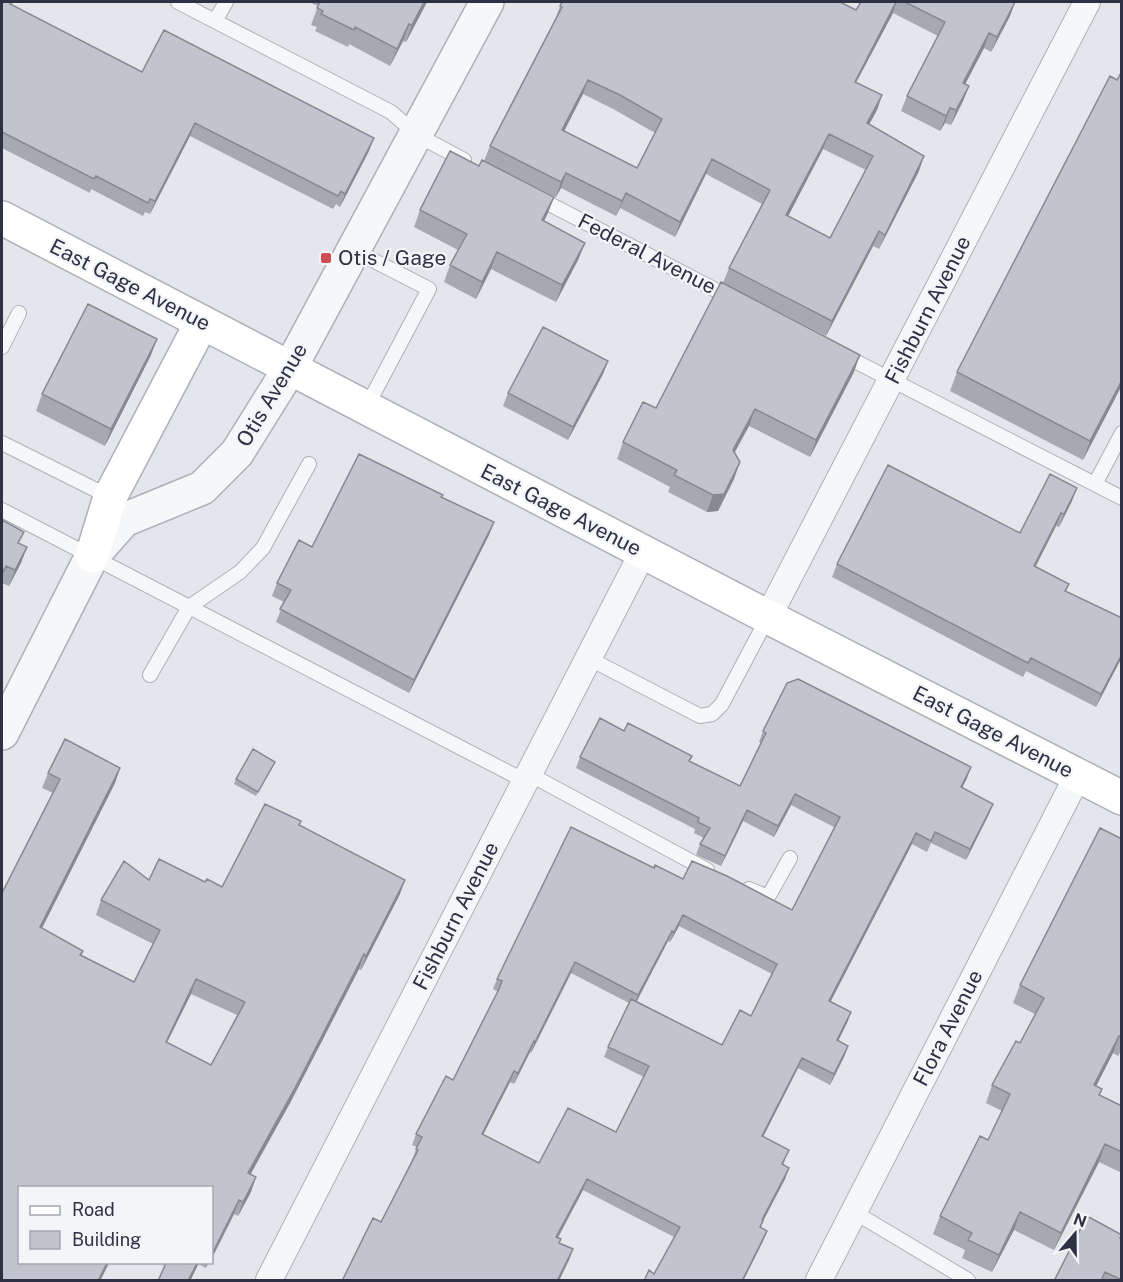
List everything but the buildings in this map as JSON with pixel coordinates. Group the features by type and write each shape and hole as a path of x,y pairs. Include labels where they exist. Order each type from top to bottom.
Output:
{"main road":[{"name":"East Gage Avenue","path":"2,218 768,617 1122,798"},
{"path":"92,556 110,497 202,322"}],"street":[{"name":"Otis Avenue","path":"2,733 92,556 124,520 202,488 237,453 291,368 488,2"},
{"name":"Fishburn Avenue","path":"768,617 1087,2"},
{"name":"Fishburn Avenue","path":"269,1281 643,552"},
{"name":"Flora Avenue","path":"819,1281 1078,775"}],"lane":[{"path":"178,2 391,112 417,135 476,166"},
{"path":"215,21 226,2"},
{"name":"Federal Avenue","path":"517,188 747,306"},
{"path":"354,251 429,289 366,408"},
{"path":"2,347 19,313"},
{"path":"830,349 1122,498"},
{"path":"1095,484 1122,434"},
{"path":"2,443 110,497"},
{"path":"150,675 189,607 240,572 263,548 309,464"},
{"path":"2,510 720,876"},
{"path":"588,658 700,716 712,714 722,704 768,617"},
{"path":"740,884 768,897 790,858"},
{"path":"854,1212 968,1281"}],"place":[{"name":"Otis / Gage","path":"326,258"}]}
